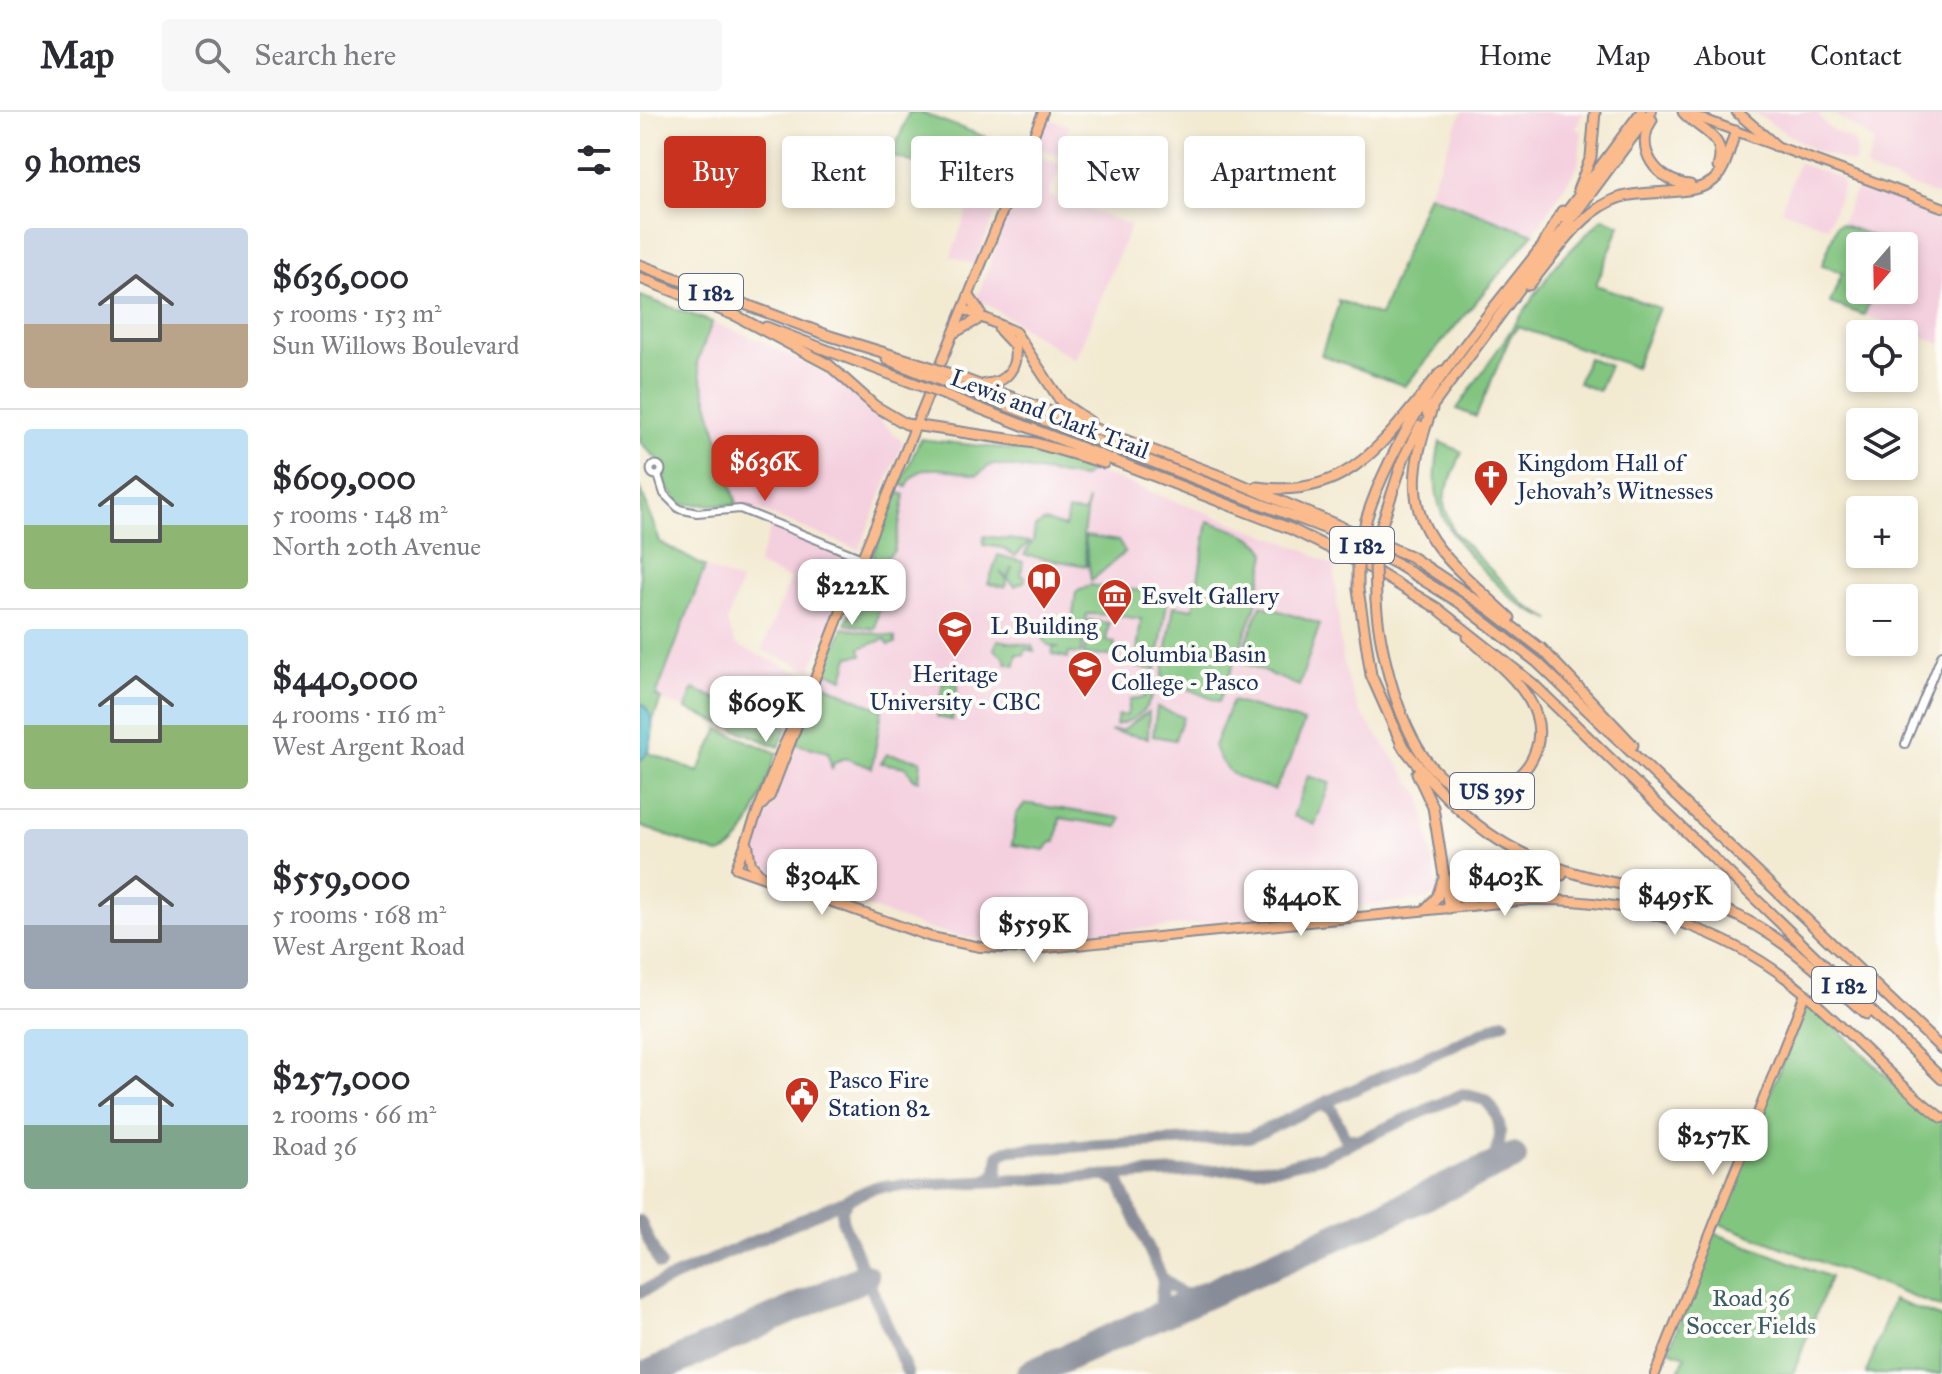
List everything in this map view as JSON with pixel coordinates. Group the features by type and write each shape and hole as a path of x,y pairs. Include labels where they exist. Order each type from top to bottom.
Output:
{"highway":[{"path":"1543,245 1586,172 1595,112"},
{"path":"1449,908 1433,807 1371,675 1358,589 1358,556 1366,520 1399,441 1641,112"},
{"path":"1653,112 1644,135 1647,157 1674,181 1695,185 1714,173 1720,151 1714,136 1684,112"},
{"name":"US 395","path":"1437,608 1524,693 1537,716 1539,740 1534,759 1522,774 1506,786 1489,791 1455,786 1430,764 1399,708 1388,680 1376,600 1375,562 1381,527 1404,457 1432,409 1653,112"},
{"path":"1737,112 1776,146"},
{"path":"1517,294 1524,291 1584,221 1607,202 1637,192 1697,189 1711,183 1721,171 1736,131"},
{"name":"I 182","path":"640,265 952,379 1304,519 1397,564 1460,603 1519,647 1942,1049"},
{"name":"Lewis and Clark Trail","path":"640,278 1250,512 1374,570 1437,608"},
{"path":"952,379 991,384 1004,379 1013,368 1016,354 1009,336 981,319 969,296"},
{"path":"963,312 1015,332 1062,403 1129,441"},
{"path":"731,313 829,365 881,410 916,426 1057,448 1243,513 1250,512"},
{"path":"1231,480 1294,490 1326,483 1352,470 1375,449 1491,313"},
{"path":"955,332 981,319"},
{"name":"Lewis and Clark Trail","path":"952,379 1231,480"},
{"path":"1432,409 1415,468 1416,500 1426,530 1450,565 1545,652 1704,821"},
{"path":"1231,480 1410,556 1488,608 1545,652"},
{"name":"I 182","path":"1437,608 1532,683 1942,1082"},
{"path":"1401,744 1439,793 1497,840 1552,867 1603,881"},
{"path":"1449,908 1458,870 1473,861 1700,900 1766,931 1814,967 1942,1082"},
{"path":"1425,910 1437,897 1444,879"},
{"path":"1453,890 1472,905"}],"main road":[{"path":"1043,112 736,868 915,932 980,947 1046,948 1472,905 1565,900 1658,914 1731,944 1805,994 1905,1089 1942,1118"},
{"path":"1684,112 1942,207"},
{"path":"748,841 751,864 765,878"},
{"path":"1655,1374 1805,994"}],"street":[{"path":"658,475 664,494 679,509 702,513 740,509 862,558"},
{"path":"1905,744 1942,654"}],"shaded area":[{"path":"1462,112 1583,112 1576,129 1582,132 1578,166 1533,234 1428,194"},
{"path":"1753,112 1817,112 1827,127 1855,142 1856,160 1852,163 1813,150"},
{"path":"1831,112 1942,112 1942,197 1869,171 1866,166 1875,141"},
{"path":"1046,118 1069,126 1065,136 1058,136 1058,155 1042,149 1042,136 1039,136"},
{"path":"1042,158 1058,164 1049,195 1058,198 1058,208 1085,208 1131,225 1075,360 977,298 1011,208 1042,208"},
{"path":"1798,163 1840,178 1843,186 1828,227 1781,210"},
{"path":"1858,185 1942,216 1942,344 1918,335 1918,320 1877,320 1864,315 1868,304 1918,304 1918,232 1859,232 1841,224"},
{"path":"968,208 998,208 974,265 951,256"},
{"path":"712,322 763,342 835,379 903,442 859,550 753,508 737,505 697,363"},
{"name":"Columbia Basin College - Pasco","path":"920,439 1050,454 1303,549 1334,567 1342,657 1350,686 1360,712 1421,796 1438,891 1427,899 1033,941 968,938 932,930 766,871 753,852"},
{"path":"771,528 854,562 811,670 762,650 790,579 757,565"},
{"path":"705,567 741,582 727,622 736,645 808,676 787,727 693,690 686,709 655,697"}],"green space":[{"path":"909,112 919,112 983,136 911,136 911,162 895,157 895,148"},
{"path":"1428,194 1533,234 1405,386 1321,355 1338,300 1380,316"},
{"path":"1603,218 1620,225 1596,285 1659,308 1635,367 1518,327 1510,337 1476,417 1457,409 1555,266"},
{"path":"1837,225 1861,232 1846,232 1846,304 1868,304 1864,315 1830,303 1842,273 1822,265"},
{"path":"640,296 712,322 697,363 737,505 681,504 664,484 663,465 640,442"},
{"path":"1588,358 1609,365 1599,391 1578,383"},
{"path":"920,439 1050,454 1093,470 1082,478 992,464 977,475 927,469 912,478 907,487 901,484"},
{"path":"1440,442 1462,452 1445,493 1444,504 1453,531 1524,604 1552,620 1509,596 1472,559 1450,530 1442,515 1436,483"},
{"path":"640,487 660,542 705,567 656,696 661,699 653,720 649,753 698,772 719,729 777,753 747,828 729,850 718,854 640,826"},
{"path":"897,492 905,495 894,551 886,558 875,558 873,555"},
{"path":"1088,500 1083,535 1087,566 1024,555 1033,541 1035,527 1045,521 1065,527 1068,511 1084,513"},
{"path":"1208,521 1250,537 1263,547 1266,554 1255,609 1219,702 1162,678 1174,606 1193,609"},
{"path":"984,536 1030,542 1015,556 1003,548 983,545"},
{"path":"1085,536 1118,541 1125,552 1091,581"},
{"path":"998,555 1023,562 1021,575 1025,576 1025,581 1015,586 1008,579 1012,567 1007,578 1000,572 1007,580 1005,587 988,584"},
{"path":"871,566 882,567 885,577 875,629 845,624"},
{"path":"1091,585 1121,590 1117,615 1087,614 1085,627 1072,623 1076,592"},
{"path":"1127,589 1157,593 1167,603 1156,670 1135,667 1141,619 1120,616"},
{"path":"1261,605 1320,624 1299,686 1239,661"},
{"path":"1089,620 1109,623 1106,641 1115,643 1113,656 1084,655"},
{"path":"1059,626 1085,629 1081,654 1069,653 1068,658 1052,654 1053,648 1060,648 1048,645 1043,638"},
{"path":"843,628 895,637 895,643 889,645 885,639 860,648 862,655 849,657 843,679 826,671"},
{"path":"998,640 1032,646 1034,651 1026,649 1024,655 1017,654 1015,665 1006,663 1006,659 994,649"},
{"path":"1147,675 1157,679 1149,703 1133,719 1116,725 1118,715 1127,716 1130,699 1144,698"},
{"path":"943,681 958,684 952,720 937,717"},
{"path":"821,683 882,710 872,768 845,758 834,762 832,770 828,752 796,744"},
{"path":"693,689 787,727 779,747 686,709"},
{"path":"1232,701 1304,722 1290,761 1274,790 1237,777 1219,757 1214,746"},
{"path":"1157,707 1183,717 1175,740 1153,736"},
{"path":"1149,711 1148,738 1110,731 1123,730"},
{"path":"887,754 921,760 919,780 914,779 906,767 881,763"},
{"path":"1308,776 1330,783 1315,825 1293,816"},
{"path":"1025,804 1121,818 1118,827 1060,818 1056,842 1050,843 1045,850 1012,845 1016,814"},
{"path":"1807,1005 1814,1006 1909,1098 1942,1123 1942,1308 1715,1222"},
{"name":"Road 36 Soccer Fields","path":"1714,1233 1830,1277 1793,1374 1678,1374 1685,1356 1669,1350"},
{"path":"1893,1300 1942,1318 1941,1374 1866,1374"}],"water":[{"path":"640,702 652,723 652,740 640,761"}],"taxiway":[{"path":"987,1181 997,1173 999,1155 1007,1150 1249,1137 1504,1022"},
{"path":"640,1292 875,1187 1282,1167 1320,1157 1463,1094 1485,1100 1496,1116 1499,1142 1488,1168"},
{"path":"1321,1105 1331,1108 1345,1137 1358,1140"},
{"path":"1107,1176 1119,1183 1163,1280 1160,1307 1144,1323"},
{"path":"849,1198 842,1209 842,1220 908,1374"},
{"path":"640,1221 660,1265"},
{"path":"1163,1279 1181,1294 1207,1294"}],"runway":[{"path":"1030,1374 1513,1157"},
{"path":"648,1374 865,1277"}],"place":[{"name":"Kingdom Hall of Jehovah's Witnesses","path":"1491,508"},
{"name":"L Building","path":"1044,611"},
{"name":"Esvelt Gallery","path":"1115,627"},
{"name":"Heritage University - CBC","path":"955,659"},
{"name":"Columbia Basin College - Pasco","path":"1085,699"},
{"name":"Pasco Fire Station 82","path":"802,1125"}]}
